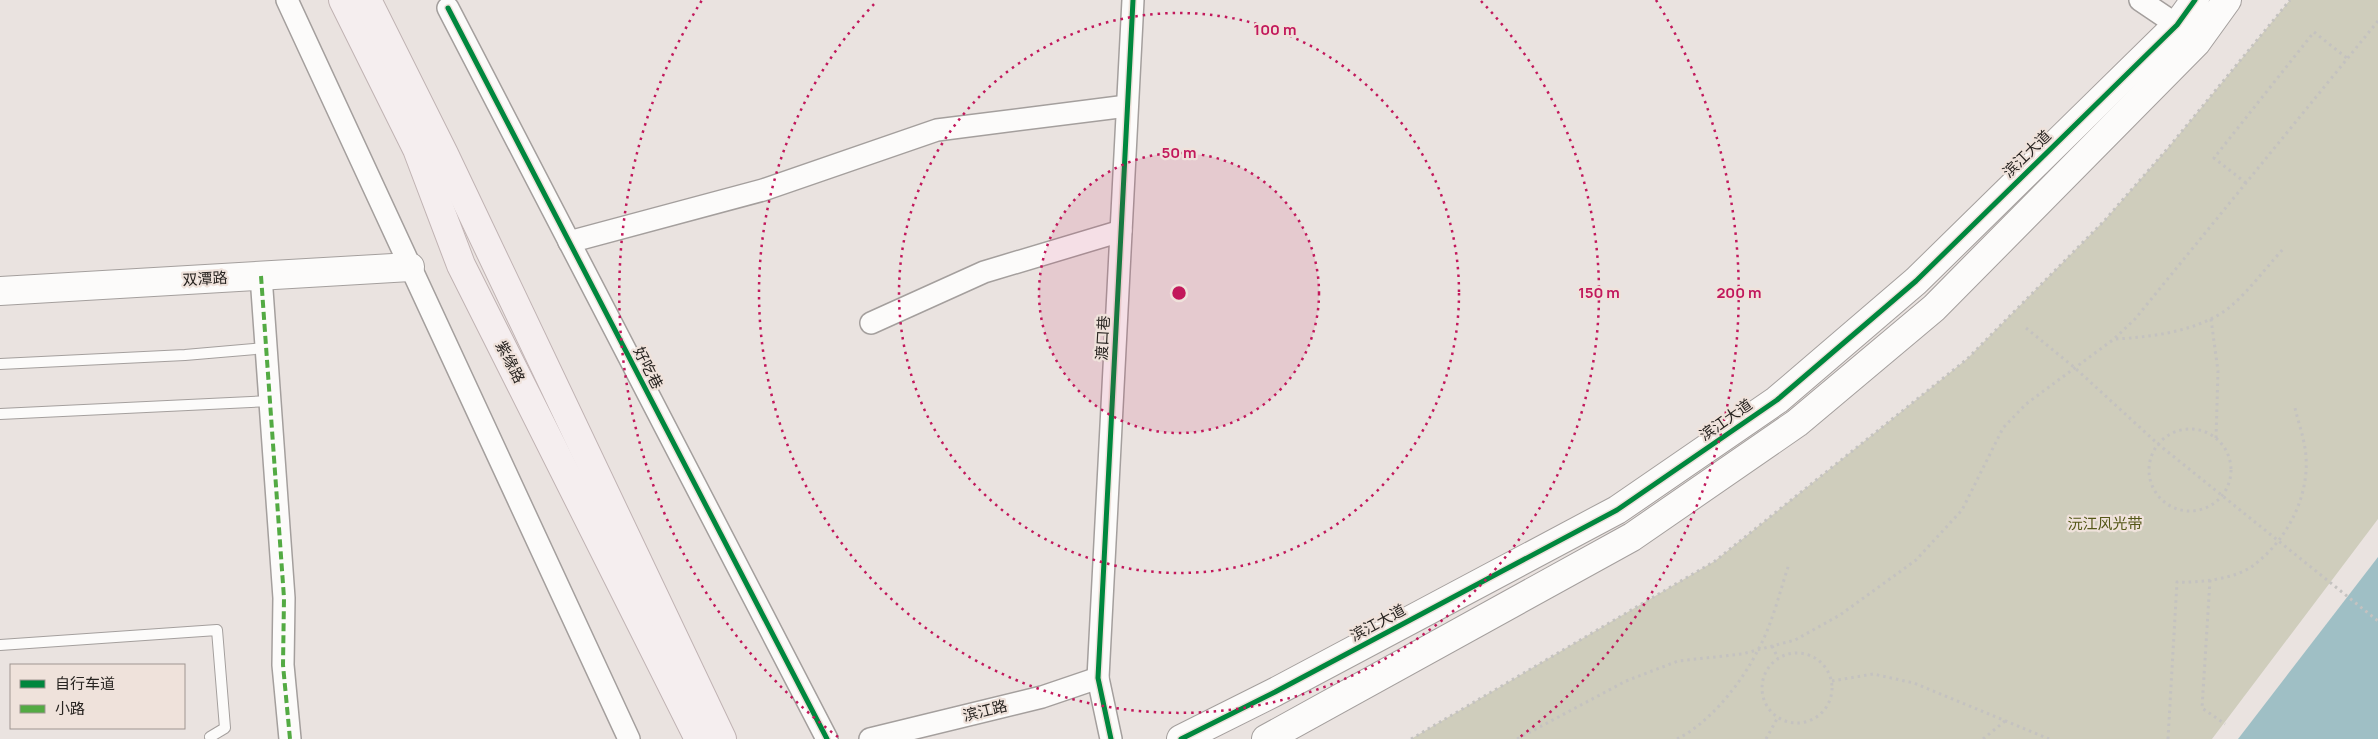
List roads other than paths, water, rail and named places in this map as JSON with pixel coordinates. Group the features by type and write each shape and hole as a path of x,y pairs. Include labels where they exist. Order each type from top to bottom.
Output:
{"main road":[{"name":"紫缘路","path":"343,0 417,149 461,265 698,722"},
{"name":"紫缘路","path":"368,0 444,154 698,722"},
{"path":"698,722 722,739"}],"street":[{"path":"287,0 629,739"},
{"name":"渡口巷","path":"1111,739 1098,678 1133,0"},
{"path":"2140,0 2177,25 2196,44"},
{"name":"滨江大道","path":"1181,739 1274,692 1617,510 1777,400 1916,281 2177,25 2195,0"},
{"path":"1266,739 1632,538 1797,423 1934,308 2196,44 2227,0"},
{"name":"好吃巷","path":"448,8 826,739"},
{"path":"569,242 764,190 937,130 1127,106"},
{"path":"871,323 984,272 1121,231"},
{"name":"双潭路","path":"0,291 410,267"},
{"path":"261,276 284,598 282,665 290,739"},
{"name":"滨江路","path":"870,739 1042,697 1098,678"}],"lane":[{"path":"0,364 175,356 266,348"},
{"path":"0,414 270,401"},
{"path":"0,645 217,630 225,728 210,737 211,739"}],"water":[{"path":"2378,557 2378,739 2238,739"}],"park label":[{"name":"沅江风光带","path":"2105,524"}]}
